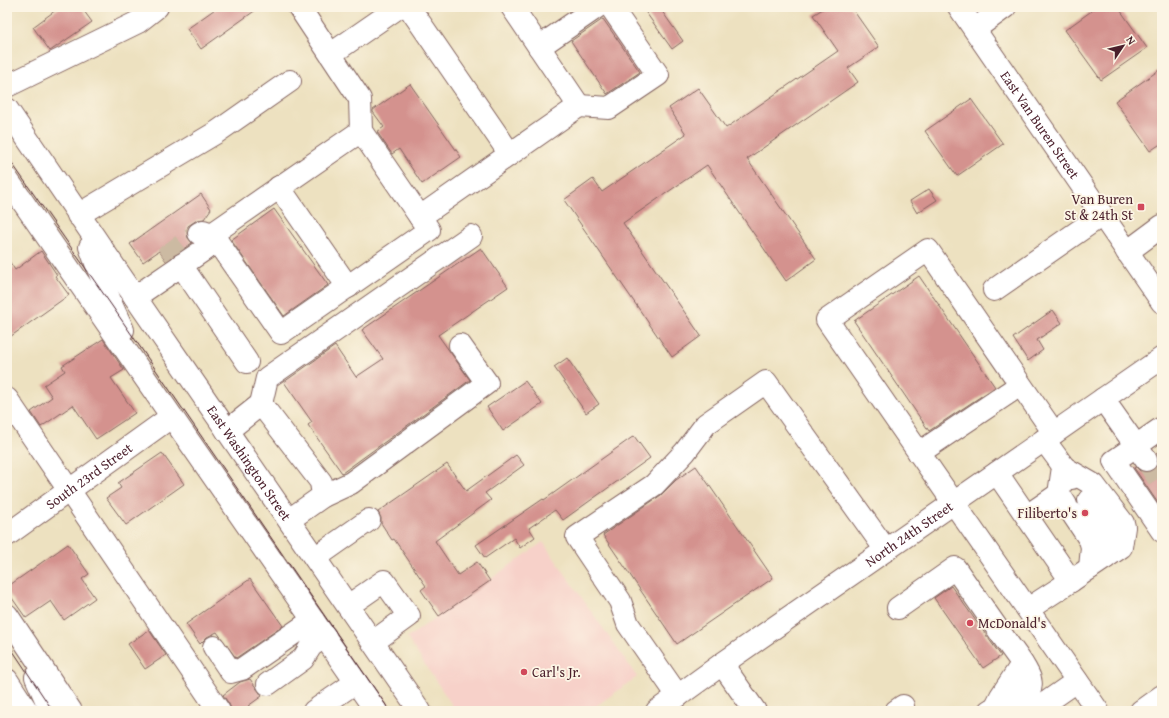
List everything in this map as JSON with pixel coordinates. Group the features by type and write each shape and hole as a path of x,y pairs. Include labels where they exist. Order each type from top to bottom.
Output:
{"main road":[{"path":"7,86 138,22 158,7"},
{"path":"210,236 281,333 429,230 361,131 360,99 299,7"},
{"path":"331,54 399,7"},
{"path":"409,7 510,154"},
{"path":"512,7 579,106"},
{"path":"539,47 597,7"},
{"path":"420,216 579,106 610,108 658,75 611,7"},
{"name":"East Van Buren Street","path":"959,7 1162,302"},
{"path":"974,29 1005,7"},
{"path":"78,215 217,132 290,81"},
{"name":"East Washington Street","path":"7,109 78,215 420,711"},
{"path":"135,297 169,267 210,236 361,131"},
{"name":"East Washington Street","path":"7,179 376,711"},
{"path":"279,187 348,287"},
{"path":"994,290 1102,214"},
{"name":"East Washington Street","path":"78,215 112,306 146,380"},
{"path":"1127,252 1162,226"},
{"path":"227,431 261,404 267,378 471,236"},
{"path":"1098,563 1074,501 1063,467 1049,437 1020,385 928,250 827,320 1098,711"},
{"path":"169,267 247,362"},
{"path":"289,520 323,496 351,483 487,383 460,345"},
{"name":"North 24th Street","path":"657,711 722,664 1162,358"},
{"path":"678,696 628,624 620,601 577,537 654,485 684,452 706,424 766,382 886,550"},
{"path":"919,453 1020,385"},
{"path":"7,399 219,711"},
{"path":"1103,399 1141,453"},
{"path":"261,404 321,482 323,496"},
{"name":"South 23rd Street","path":"7,535 171,417"},
{"path":"1162,428 1141,453 1114,461 1162,531"},
{"path":"1028,609 1121,547 1124,528 1123,522 1094,485 1063,467"},
{"path":"997,473 1071,581"},
{"path":"1026,516 1074,501"},
{"path":"315,558 369,520"},
{"path":"898,608 955,568 1030,677 1030,690 1026,695 992,709"},
{"path":"348,606 384,581 410,616 373,642"},
{"path":"11,621 50,711"},
{"path":"11,621 71,711"},
{"path":"214,647 231,672 242,669 319,628"},
{"path":"268,684 303,659 319,628"},
{"path":"722,664 755,711"},
{"path":"7,680 27,711"},
{"path":"1034,711 1077,681"},
{"path":"314,711 356,682"},
{"path":"1141,711 1162,696"}],"shaded area":[{"path":"543,542 637,677 589,711 456,711 407,638"}],"building":[{"path":"60,7 81,7 92,22 50,51 33,27"},
{"path":"218,7 260,7 201,49 187,29"},
{"path":"642,7 659,7 683,41 672,49"},
{"path":"826,7 851,7 879,47 848,68 858,82 747,159 816,259 786,281 707,165 623,223 701,336 672,357 564,200 593,179 602,192 686,134 669,108 698,88 726,128 838,51 813,15"},
{"path":"1097,7 1118,7 1147,48 1101,80 1065,30"},
{"path":"603,19 640,72 607,94 571,41"},
{"path":"1162,68 1162,143 1150,151 1115,101"},
{"path":"410,84 461,157 422,184 399,149 392,154 377,132 384,127 373,112 373,110"},
{"path":"971,99 1003,144 957,176 925,131"},
{"path":"929,189 937,200 917,213 910,201"},
{"path":"201,194 211,209 204,219 197,220 188,226 188,238 192,243 166,261 159,251 143,262 130,244"},
{"path":"274,209 328,285 284,316 231,240"},
{"path":"481,248 508,287 438,335 470,380 342,473 308,425 312,422 284,382 335,346 356,377 383,359 362,330"},
{"path":"41,251 57,275 55,276 69,295 7,339 7,258 15,270"},
{"path":"919,276 995,387 929,431 854,321"},
{"path":"1053,310 1062,323 1037,340 1043,350 1028,361 1013,338"},
{"path":"103,339 124,370 111,378 135,413 96,439 73,405 41,427 31,412 52,397 44,385 65,371 62,366"},
{"path":"567,358 599,404 586,413 554,367"},
{"path":"525,381 542,404 503,431 487,407"},
{"path":"634,436 650,458 563,520 555,510 529,528 535,537 520,548 514,538 485,558 476,545 543,499 544,500"},
{"path":"1162,449 1162,509 1134,468 1136,467 1140,471 1147,472 1153,470 1157,465 1158,459 1156,453"},
{"path":"162,453 184,484 126,525 106,498 121,488 118,483"},
{"path":"516,455 524,465 485,493 491,500 435,541 458,575 477,562 490,581 439,616 421,590 426,586 394,539 392,540 381,523 381,518 378,512 447,464 466,491"},
{"path":"696,466 773,578 677,644 603,535 661,495 676,480"},
{"path":"68,544 89,574 82,579 95,598 64,620 51,601 26,618 7,591 7,587"},
{"path":"250,579 283,626 236,658 217,632 207,637 200,644 186,624"},
{"name":"McDonald's","path":"951,586 1001,656 983,668 934,598"},
{"path":"149,630 166,655 145,669 128,644"},
{"path":"250,679 262,696 248,706 252,711 232,711 223,695 240,682"}],"tunnel":[{"path":"164,258 199,233"},
{"path":"1146,460 1162,484"}],"tram line":[{"path":"7,156 112,306 390,711"},
{"path":"7,642 53,711"}],"place":[{"name":"Van Buren St & 24th St","path":"1141,207"},
{"name":"Filiberto's","path":"1085,513"},
{"name":"McDonald's","path":"970,623"},
{"name":"Carl's Jr.","path":"524,672"}]}
